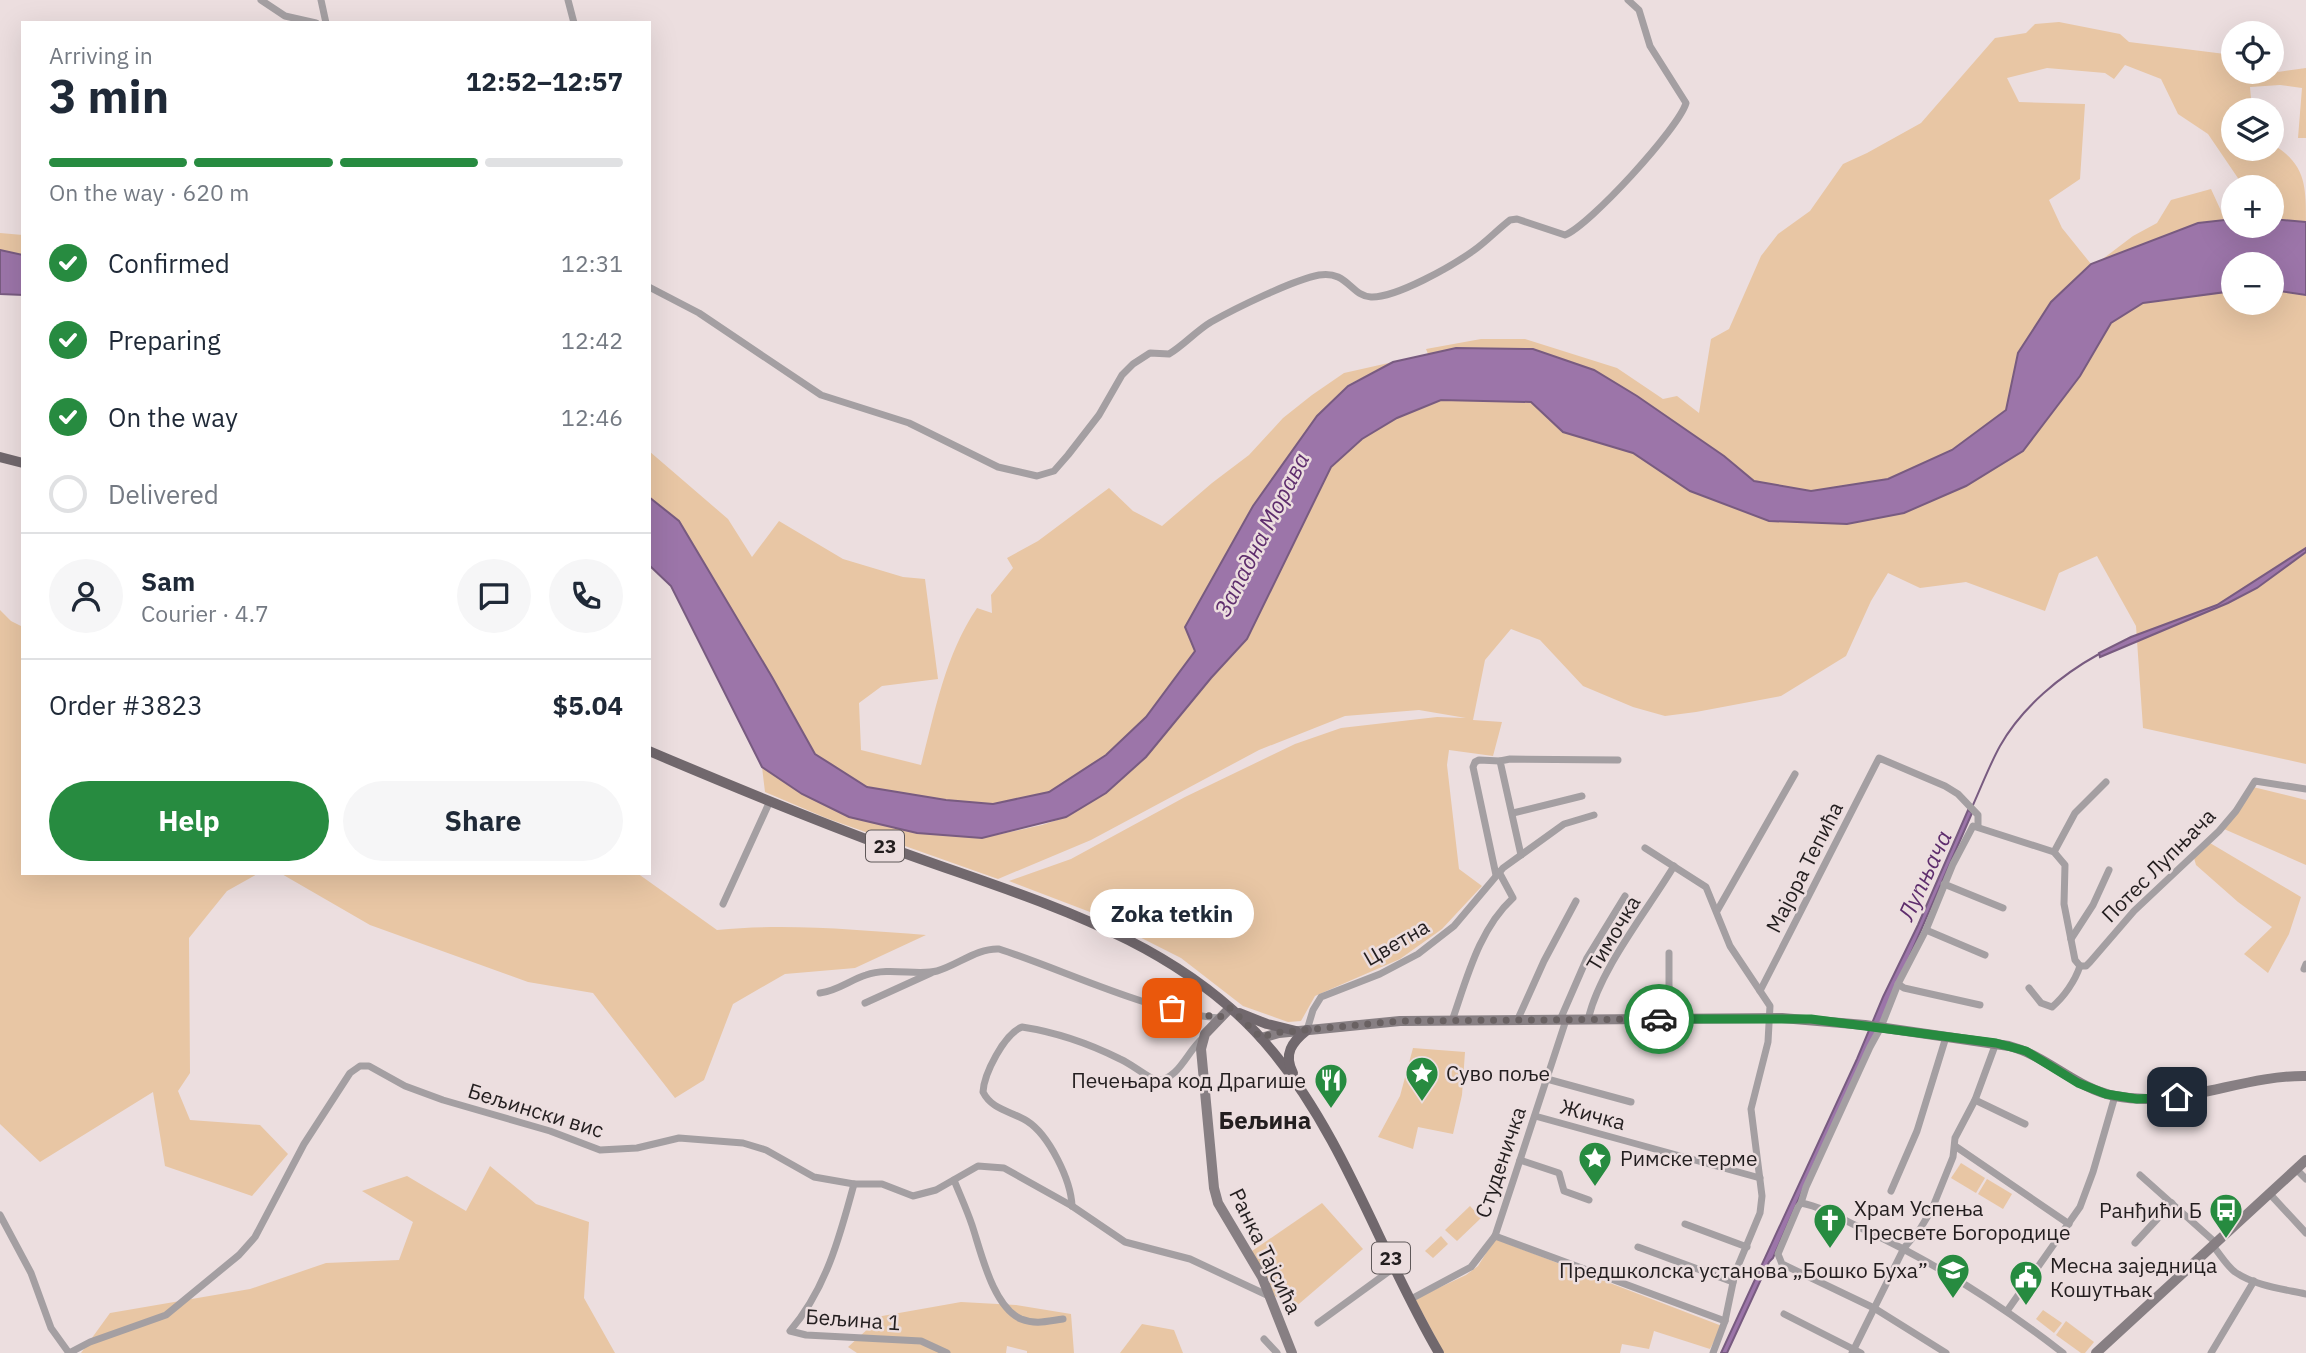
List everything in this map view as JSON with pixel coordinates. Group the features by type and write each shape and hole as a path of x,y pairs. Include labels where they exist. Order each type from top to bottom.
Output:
{"main road":[{"path":"0,457 21,462"},
{"name":"23","path":"651,752 769,801 1091,922 1164,959 1232,1010 1261,1038 1296,1085 1329,1138 1439,1353"},
{"path":"1203,1038 1219,1018 1232,1010 1267,1024 1302,1030"},
{"path":"1261,1038 1270,1034 1386,1022 1811,1019 1996,1043 2026,1051 2078,1083 2115,1096 2144,1099 2177,1097 2207,1093 2265,1078 2306,1076"},
{"path":"1296,1085 1289,1064 1289,1050 1302,1030"},
{"name":"Ранка Тајсића","path":"1203,1038 1202,1070 1214,1188 1218,1203 1271,1297 1292,1353"},
{"path":"2096,1353 2306,1160"}],"street":[{"path":"261,0 285,16 307,21"},
{"path":"321,0 326,21"},
{"path":"568,0 573,21"},
{"path":"651,288 699,313 821,395 909,422 998,467 1037,476 1046,475 1054,471 1068,455 1099,415 1122,375 1133,364 1150,353 1169,354 1211,322 1241,307 1322,274 1342,277 1366,296 1374,297 1395,291 1432,275 1474,251 1510,220 1517,219 1552,232 1569,234 1618,192 1676,121 1686,103 1650,46 1639,10 1629,0"},
{"path":"1452,1021 1480,945 1502,907 1513,898 1498,873 1473,767 1475,762 1510,758 1618,760"},
{"name":"Мајора Тепића","path":"1760,991 1879,759 1958,794 1978,815 1978,826"},
{"path":"1500,761 1521,855"},
{"path":"1717,911 1795,774"},
{"name":"Потес Лупњача","path":"2080,966 2091,962 2134,911 2213,837 2236,811 2255,781 2306,789"},
{"path":"1946,1353 1874,1308 1785,1266 1778,1260 1779,1248 1970,829 1978,826 2054,852 2075,813 2106,782"},
{"path":"1513,813 1582,796"},
{"path":"723,904 769,801"},
{"name":"Цветна","path":"1302,1030 1321,998 1388,971 1434,943 1461,918 1498,873 1567,822 1594,815"},
{"path":"1645,848 1706,887 1731,946 1770,1006 1767,1047 1751,1109 1761,1208 1733,1282 1725,1321 1713,1353"},
{"name":"Потес Лупњача","path":"2054,852 2062,859 2066,868 2064,904 2075,960 2080,966"},
{"name":"Тимочка","path":"1588,1020 1614,963 1674,866"},
{"path":"2071,939 2093,905 2109,870"},
{"path":"1944,884 2003,908"},
{"name":"Студеничка","path":"1411,1298 1471,1267 1495,1236 1547,1079 1563,1020 1587,958 1625,896"},
{"path":"1517,1021 1544,961 1576,901"},
{"path":"1926,930 1985,955"},
{"path":"865,1003 989,949 999,949 1133,998 1219,1018"},
{"path":"1669,953 1669,1019"},
{"name":"Потес Лупњача","path":"2029,988 2041,1003 2052,1007 2075,978 2080,966"},
{"path":"820,993 830,992 866,975 887,971 935,971"},
{"path":"1898,984 1980,1004"},
{"path":"1072,1206 1068,1186 1046,1139 1024,1120 989,1102 982,1092 1003,1044 1018,1028 1036,1029 1105,1052 1157,1081 1174,1074 1195,1044 1203,1038"},
{"path":"1891,1191 1917,1131 1946,1037"},
{"path":"1784,1314 1855,1352 1904,1248 1932,1209 1957,1134 1975,1100 1996,1043"},
{"name":"Бељински вис","path":"69,1353 90,1342 166,1315 239,1255 255,1237 304,1144 350,1073 360,1066 369,1066 405,1086 443,1100 550,1131 600,1150 637,1148 679,1138 743,1143 766,1150 814,1177 855,1184 882,1184 913,1196 936,1190 978,1166 995,1166 1018,1174 1125,1242 1190,1259 1271,1297"},
{"path":"1547,1079 1631,1102"},
{"path":"2007,1311 2080,1207 2091,1180 2115,1096"},
{"path":"1975,1100 2025,1124"},
{"name":"Жичка","path":"1535,1116 1760,1178"},
{"path":"1955,1146 2070,1224"},
{"path":"1520,1160 1559,1173 1564,1191 1589,1200"},
{"path":"2296,1168 2306,1179"},
{"path":"2140,1175 2214,1244 2234,1271 2254,1281 2306,1294"},
{"path":"954,1180 972,1224 979,1252 1007,1308 1019,1318 1036,1323 1063,1319"},
{"name":"Бељина 1","path":"855,1184 828,1268 817,1293 790,1331 806,1335 921,1341 947,1353"},
{"path":"2269,1193 2306,1233"},
{"path":"1801,1203 1904,1248 2007,1311 2063,1353"},
{"path":"2135,1243 2172,1203"},
{"path":"0,1215 31,1273 51,1328 69,1353"},
{"path":"1685,1224 1746,1247"},
{"path":"1495,1236 1725,1321"},
{"path":"1638,1247 1733,1282"},
{"path":"1318,1322 1395,1267"},
{"path":"2211,1353 2254,1281"},
{"path":"1264,1339 1277,1353"}],"shaded area":[{"path":"2059,22 2120,34 2129,42 2221,54 2221,84 2284,84 2284,71 2306,68 2306,138 2298,138 2302,88 2280,85 2250,87 2251,98 2221,98 2221,153 2208,134 2178,114 2161,79 2125,65 2114,79 2105,73 2047,68 2007,78 2019,102 2085,104 2080,179 2049,200 2062,228 2091,264 2051,302 2018,353 2006,410 1952,450 1888,479 1811,491 1754,481 1724,456 1637,396 1593,370 1456,348 1428,354 1426,349 1481,339 1525,339 1617,368 1663,399 1677,396 1699,413 1711,339 1729,329 1761,256 1778,234 1810,211 1843,164 1921,123 1995,38 2026,33 2035,24"},
{"path":"2284,153 2298,168 2302,177 2306,222 2284,220 2284,175 2236,175 2226,161 2284,161"},
{"path":"2211,189 2221,211 2221,220 2198,223 2100,261 2133,236 2157,223 2171,200"},
{"path":"0,233 21,235 21,255 0,250"},
{"path":"2221,292 2221,315 2284,315 2284,292 2306,295 2306,764 2143,728 2136,626 2097,556 2059,573 2045,611 1966,582 1920,588 1888,573 1871,601 1846,656 1781,696 1665,716 1633,707 1583,686 1540,640 1511,629 1485,660 1473,720 1502,722 1493,756 1449,750 1447,765 1459,869 1482,886 1442,929 1400,959 1315,996 1301,1021 1288,1022 1243,1006 1181,958 1090,912 1009,881 1071,859 1185,797 1295,744 1341,728 1437,717 1466,718 1419,710 1345,716 1259,750 1091,840 998,879 826,818 765,792 762,767 802,794 849,817 917,833 982,838 1066,817 1106,793 1146,757 1247,639 1331,467 1362,439 1397,418 1441,400 1531,402 1563,432 1634,453 1690,491 1769,521 1996,467 2023,451 2080,376 2111,323 2143,302"},
{"path":"1393,362 1348,385 1317,416 1253,506 1186,626 1196,651 1146,717 1106,756 1049,792 993,804 946,800 864,786 815,754 679,521 651,499 651,453 728,519 752,557 779,521 843,559 903,577 925,579 938,679 882,686 859,703 861,750 921,765 949,664 977,608 992,613 991,595 1013,568 1007,558 1038,541 1109,488 1133,511 1162,526 1249,455 1283,418 1344,373"},
{"path":"0,610 21,626 21,875 255,875 227,891 189,938 190,1073 178,1091 190,1120 260,1125 288,1154 252,1196 165,1166 153,1092 40,1162 0,1124"},
{"path":"2253,787 2306,800 2306,865 2224,829"},
{"path":"2210,843 2301,897 2289,934 2268,973 2244,954 2272,927 2238,902 2196,865 2194,858"},
{"path":"283,875 640,875 717,930 795,927 926,935 855,968 785,974 733,1004 704,1080 675,1098 593,993 528,982 370,925"},
{"path":"1413,1048 1465,1052 1462,1095 1453,1134 1418,1127 1413,1149 1378,1137 1400,1096"},
{"path":"1961,1163 1985,1178 1976,1193 1951,1178"},
{"path":"490,1166 536,1204 589,1222 584,1298 615,1353 81,1353 110,1313 250,1289 326,1263 399,1260 413,1222 362,1191 407,1176 466,1211"},
{"path":"1987,1179 2012,1194 2003,1209 1978,1194"},
{"path":"1322,1203 1363,1249 1293,1309 1275,1296 1252,1251"},
{"path":"1470,1206 1481,1218 1457,1241 1445,1230"},
{"path":"1441,1236 1448,1244 1433,1258 1425,1251"},
{"path":"1495,1239 1722,1326 1710,1349 1654,1331 1649,1349 1622,1344 1620,1353 1444,1353 1415,1299 1466,1275 1478,1266"},
{"path":"961,1302 1016,1305 1071,1314 1074,1353 1027,1353 1007,1346 1006,1353 857,1353 848,1347 882,1316"},
{"path":"2043,1310 2062,1323 2054,1333 2036,1319"},
{"path":"2066,1321 2094,1342 2085,1353 2081,1353 2056,1335"},
{"path":"1142,1324 1174,1330 1183,1353 1120,1353"}],"water":[{"name":"Западна Морава","path":"2221,220 2221,238 2284,238 2284,220 2306,222 2306,295 2284,292 2284,252 2221,252 2221,293 2143,303 2111,323 2080,376 2023,451 1966,486 1904,513 1847,524 1769,521 1690,491 1633,453 1563,432 1531,402 1441,400 1397,418 1362,439 1331,467 1247,639 1146,757 1106,793 1066,817 982,838 917,833 849,817 802,794 762,767 671,586 651,567 651,499 679,521 815,754 867,787 946,800 993,804 1049,792 1106,755 1146,717 1195,651 1185,627 1253,506 1317,416 1348,386 1393,362 1456,348 1533,349 1594,370 1724,456 1754,481 1811,491 1888,479 1952,450 2006,410 2018,353 2051,302 2091,264 2198,223"},
{"path":"0,250 21,255 21,295 0,294"},
{"path":"2306,548 2306,552 2257,588 2100,657 2099,653 2131,637 2217,605"},
{"path":"1968,810 1972,813 1878,1029 1727,1353 1721,1353 1918,925"}],"waterway":[{"name":"Лупњача","path":"1973,805 2000,746 2019,718 2043,693 2099,654"}],"way so far":[{"path":"1172,1008 1219,1018 1230,1008 1261,1038 1273,1033 1386,1022 1659,1019"}],"place":[{"name":"Zoka tetkin","path":"1172,1008"},
{"name":"Суво поље","path":"1422,1103"},
{"name":"Печењара код Драгише","path":"1331,1110"},
{"name":"Римске терме","path":"1595,1188"},
{"name":"Ранђићи Б","path":"2226,1240"},
{"name":"Храм Успења Пресвете Богородице","path":"1830,1250"},
{"name":"Предшколска установа „Бошко Буха”","path":"1953,1300"},
{"name":"Месна заједница Кошутњак","path":"2026,1307"}],"district":[{"name":"Бељина","path":"1265,1120"}],"route":[{"path":"1659,1019 1811,1019 1996,1043 2026,1051 2078,1083 2106,1094 2137,1099 2177,1097"}]}
